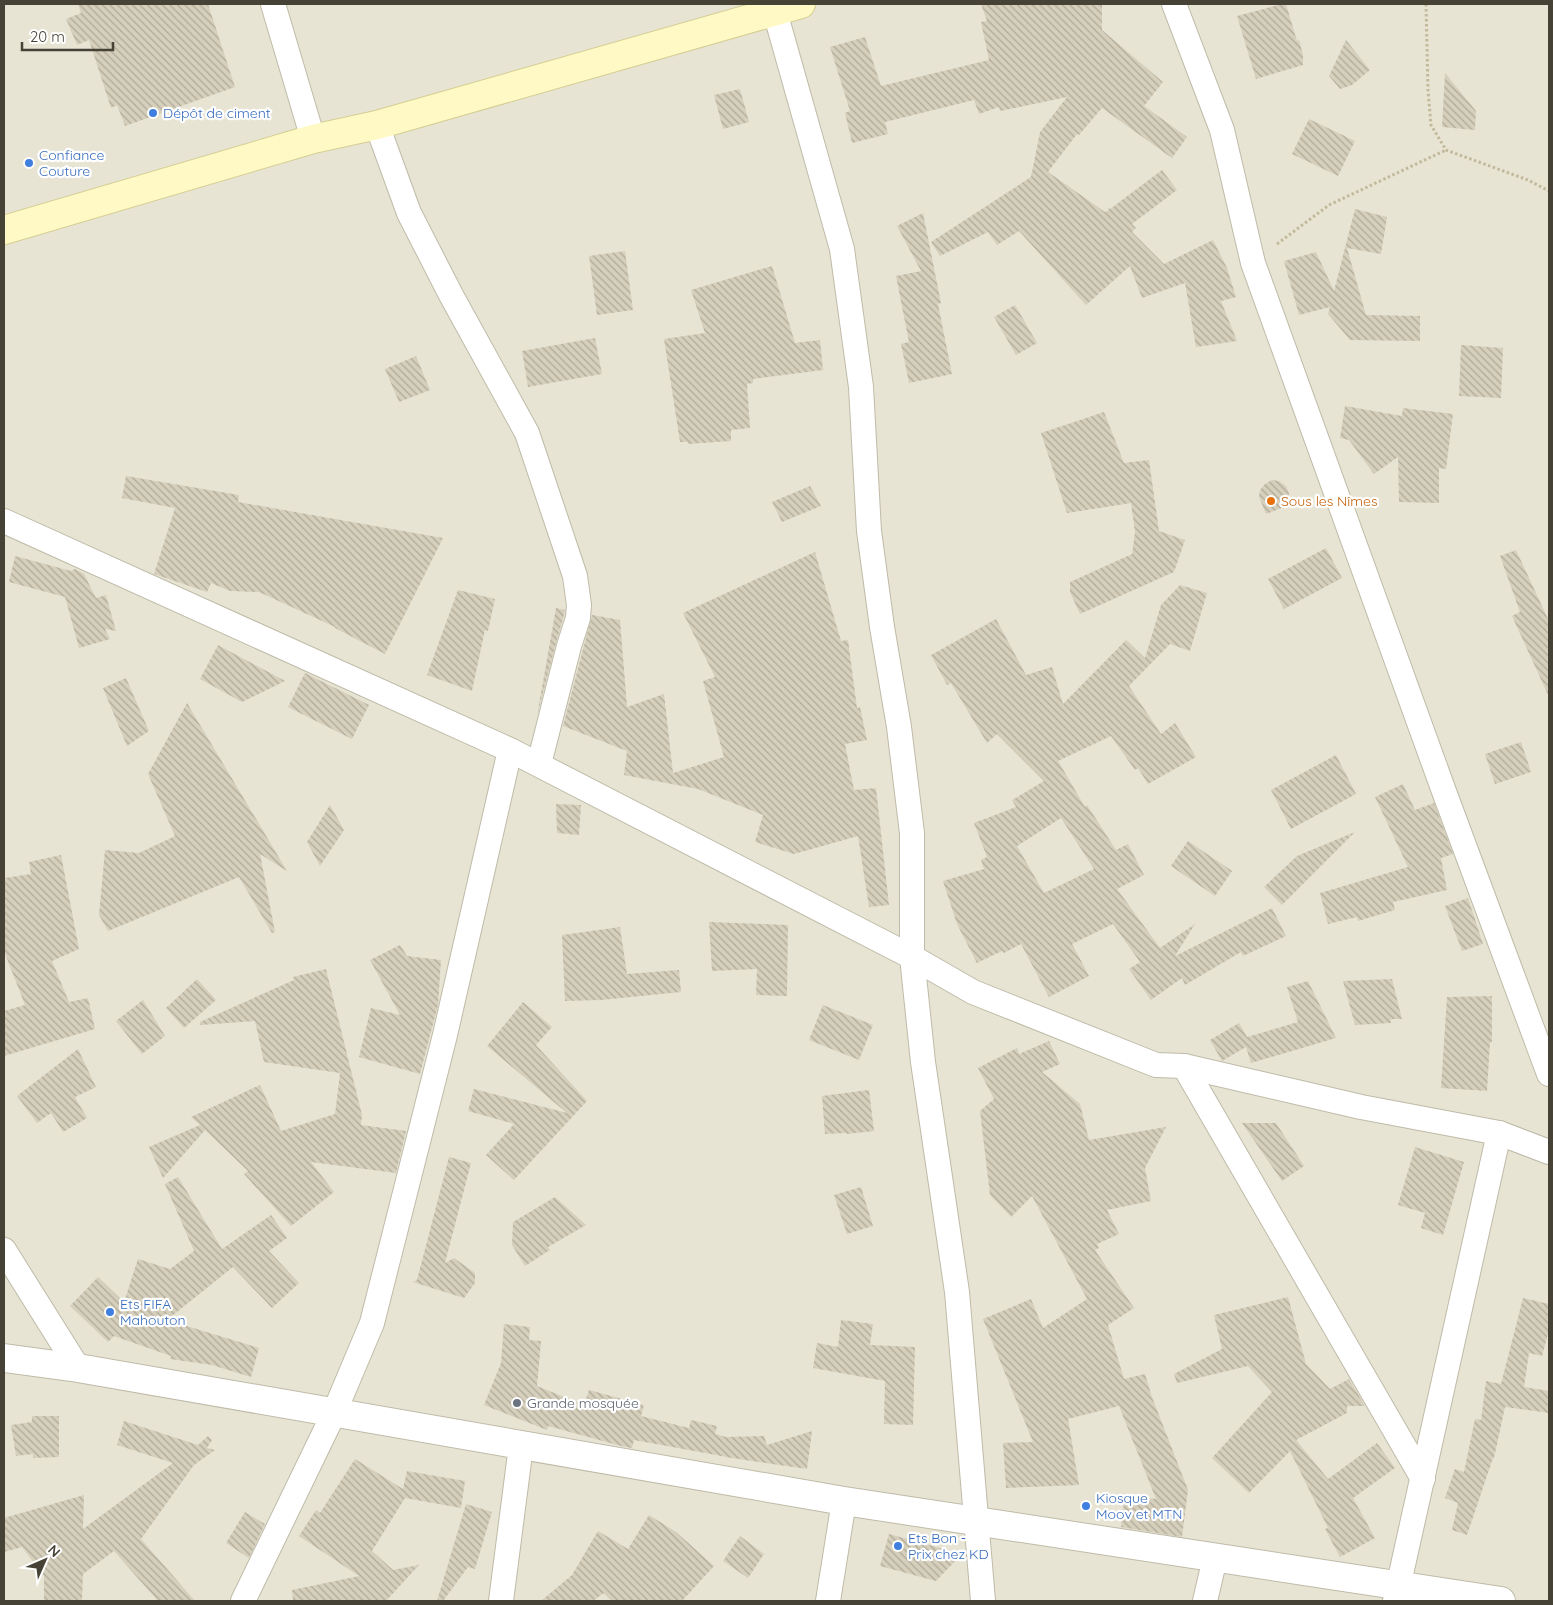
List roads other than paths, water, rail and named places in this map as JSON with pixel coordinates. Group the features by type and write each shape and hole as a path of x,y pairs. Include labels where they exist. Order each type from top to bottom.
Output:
{"main road":[{"path":"4,230 312,139 378,125 801,4"}],"street":[{"path":"273,4 312,139"},
{"path":"1174,4 1222,130 1253,263 1442,786 1549,1074"},
{"path":"775,12 842,249 861,387 869,531 882,627 899,727 912,833 912,958 923,1062 957,1292 983,1601"},
{"path":"378,125 408,214 526,433 575,576 579,605 578,618 539,764"},
{"path":"4,521 539,764 912,958 973,992 1156,1065 1184,1066 1361,1107 1499,1133 1549,1152"},
{"path":"243,1601 334,1413 372,1323 445,1035 510,750"},
{"path":"1184,1066 1422,1479"},
{"path":"1396,1594 1499,1133"},
{"path":"4,1250 78,1368"},
{"path":"4,1358 78,1368 844,1501 1215,1558 1396,1594 1501,1601"},
{"path":"500,1601 521,1446"},
{"path":"828,1601 844,1501"},
{"path":"1205,1601 1215,1558"}],"place":[{"name":"Dépôt de ciment","path":"153,113"},
{"name":"Confiance Couture","path":"29,163"},
{"name":"Sous les Nîmes","path":"1271,501"},
{"name":"Ets FIFA Mahouton","path":"110,1312"},
{"name":"Grande mosquée","path":"517,1403"},
{"name":"Kiosque Moov et MTN","path":"1086,1506"},
{"name":"Ets Bon - Prix chez KD","path":"898,1546"}]}
